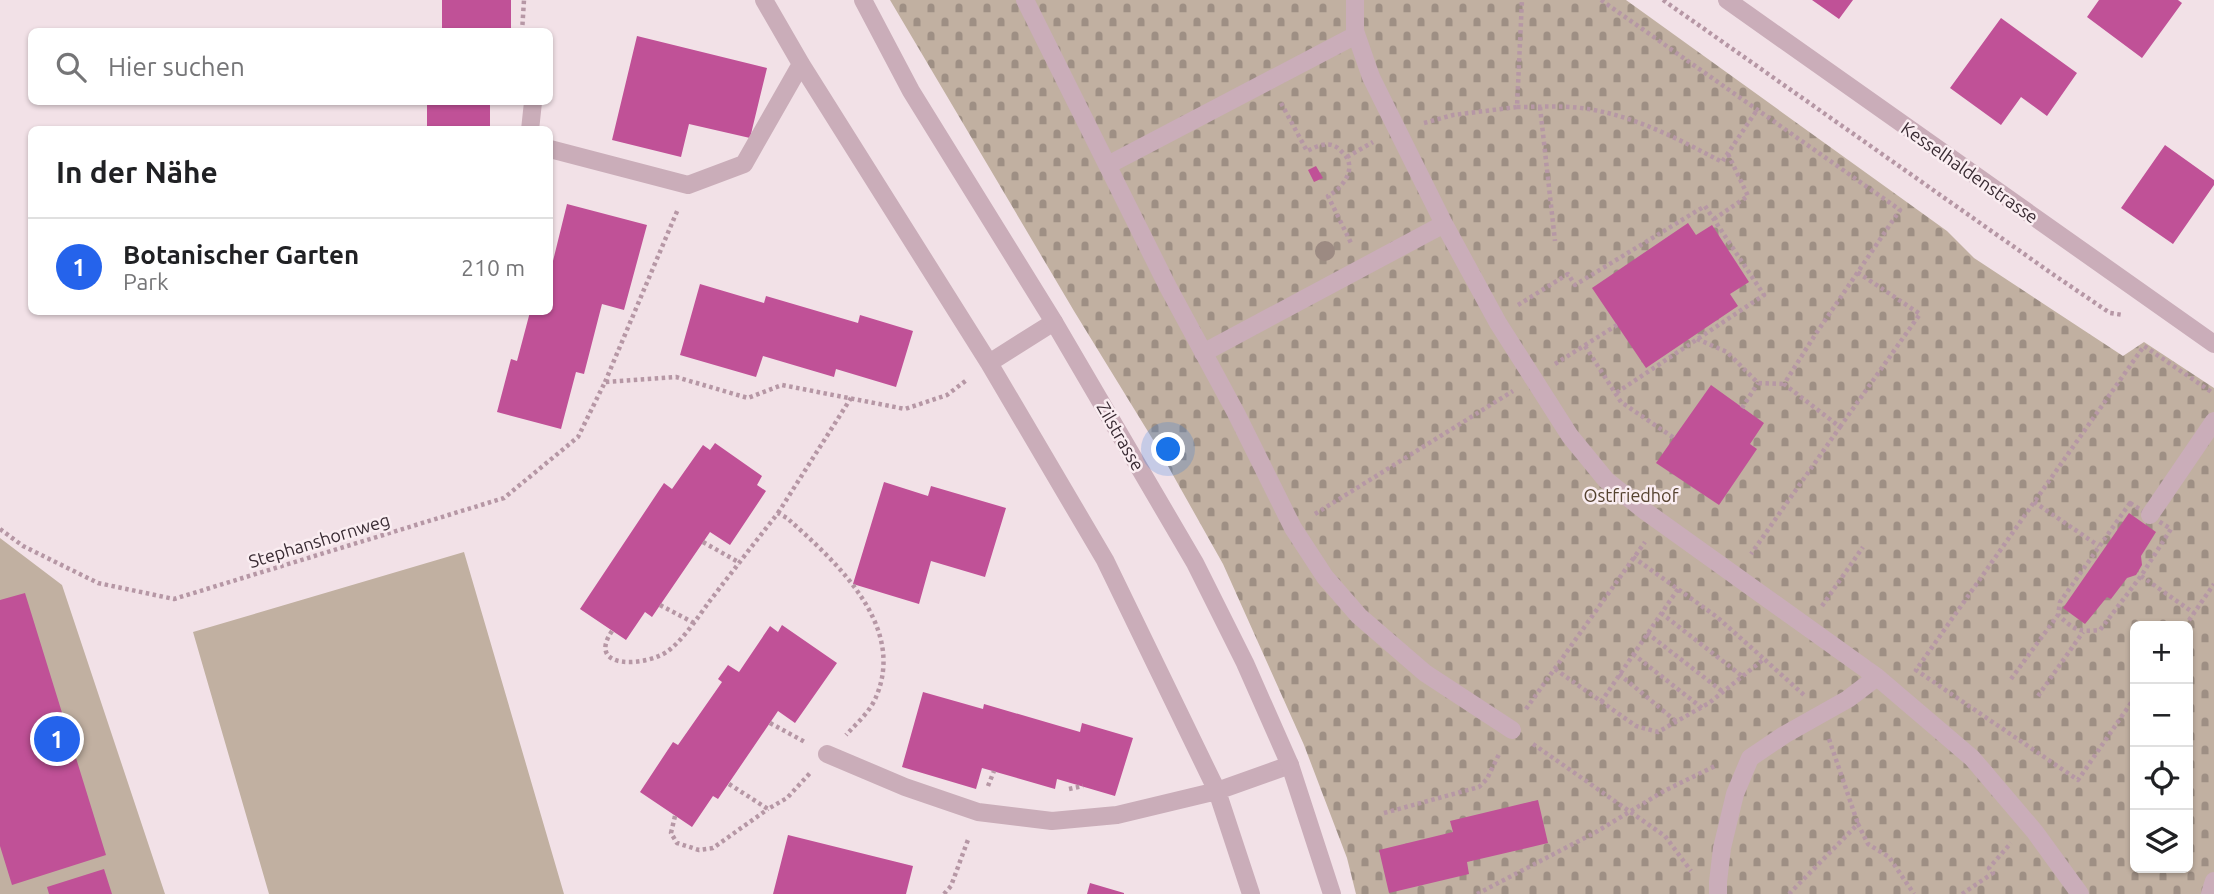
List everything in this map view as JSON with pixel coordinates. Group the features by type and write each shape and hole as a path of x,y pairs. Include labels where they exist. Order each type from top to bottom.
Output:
{"street":[{"path":"764,0 801,64 989,363 1105,560 1217,791 1251,894"},
{"name":"Zilstrasse","path":"863,0 911,91 1054,322 1195,563 1245,663 1290,765 1332,894"},
{"path":"1025,0 1293,528 1325,578 1359,616 1425,673 1512,730"},
{"path":"1355,0 1356,35 1371,77 1444,224 1496,319 1570,436 1606,480 1645,511 1877,677 1972,758 2028,824 2080,894"},
{"name":"Kesselhaldenstrasse","path":"1727,0 2214,344"},
{"path":"1108,164 1356,35"},
{"path":"553,150 688,185 744,164 801,64"},
{"path":"530,126 533,105"},
{"path":"1203,354 1444,224"},
{"path":"989,363 1054,322"},
{"path":"2150,515 2214,421"},
{"path":"1718,894 1721,848 1735,794 1750,758 1849,698 1877,677"},
{"path":"827,754 905,787 978,812 1052,821 1117,815 1217,791 1290,765"},
{"path":"2210,894 2214,881"}],"path":[{"path":"522,28 524,0"},
{"path":"1517,107 1522,0"},
{"path":"1601,0 1899,209 1784,384"},
{"path":"1663,0 2054,275 2110,313 2123,315"},
{"path":"1268,81 1307,151 1323,145 1336,145 1347,157 1350,167 1348,175 1340,189 1328,196 1363,268"},
{"path":"1397,129 1453,115 1517,107 1571,107 1623,118 1659,131 1721,162 1757,109"},
{"path":"1540,107 1555,241"},
{"path":"1347,157 1362,148"},
{"path":"1714,219 1748,196 1727,153"},
{"name":"Stephanshornweg","path":"0,529 23,546 99,583 174,599 504,498 578,437 605,382 688,185"},
{"path":"1496,319 1568,274 1575,285 1705,206 1764,295 1615,393"},
{"path":"1736,575 1920,314 1857,272"},
{"path":"1533,378 1617,325"},
{"path":"1698,340 1727,352 1758,383 1784,384 1840,427"},
{"path":"1585,346 1621,402 1674,438"},
{"path":"2130,704 2077,780 1916,670 2144,346 2214,393"},
{"path":"605,382 676,377 748,398 782,385 905,409 947,395 989,363"},
{"path":"1742,408 1758,383"},
{"path":"1293,528 1510,393"},
{"path":"612,631 604,642 604,649 618,662 628,663 667,652 694,623 778,513 851,398"},
{"path":"2034,502 2099,546"},
{"path":"2011,679 2057,615 2060,602 2130,503 2171,529 2141,576 2101,630 2082,632 2057,615"},
{"path":"675,816 671,832 677,843 699,850 713,848 787,798 863,717 875,700 882,679 883,658 873,617 841,569 787,518 778,513"},
{"path":"703,542 740,563"},
{"path":"1384,813 1479,787 1492,770 1512,730 1641,547"},
{"path":"1808,627 1863,547"},
{"path":"1633,557 1717,617 1799,688 1820,715 1858,824 1868,844 1889,857 1914,894"},
{"path":"2141,576 2194,612"},
{"path":"2188,621 2214,584"},
{"path":"1601,702 1678,589"},
{"path":"660,605 694,623"},
{"path":"1661,613 1742,676"},
{"path":"2038,696 2082,632"},
{"path":"1647,633 1723,692"},
{"path":"1633,654 1702,708"},
{"path":"1555,668 1636,726 1658,732 1702,708 1764,659"},
{"path":"1619,674 1677,722"},
{"path":"770,723 827,754"},
{"path":"1512,730 1665,836 1695,876"},
{"path":"1477,894 1596,832 1664,791 1730,758 1750,758"},
{"path":"729,784 768,809"},
{"path":"944,894 951,886 978,812"},
{"path":"1789,894 1858,824"},
{"path":"1962,894 1993,873 1989,868 2028,824"},
{"path":"1970,887 1974,894"}],"green space":[{"name":"Ostfriedhof","path":"890,0 1626,0 1947,231 1974,258 2123,356 2144,342 2214,388 2214,894 1356,894 1347,858 1304,745 1223,564 1155,443"},
{"path":"0,538 62,585 165,894 0,894"},
{"path":"464,552 564,894 269,894 193,632"}],"building":[{"path":"442,0 511,0 511,28 442,28"},
{"path":"1812,0 1853,0 1839,19"},
{"path":"2099,0 2178,0 2182,3 2142,58 2087,17"},
{"path":"2001,18 2077,73 2047,116 2021,97 2001,125 1950,88"},
{"path":"637,36 767,68 750,138 689,124 681,157 612,140"},
{"path":"427,105 490,105 490,126 427,126"},
{"path":"2165,145 2214,180 2214,185 2173,244 2121,208"},
{"path":"1316,166 1323,178 1314,182 1308,170"},
{"path":"567,204 647,225 624,310 602,304 584,374 576,372 561,429 497,412 511,359 517,361 529,315 553,315 553,261"},
{"path":"1688,223 1696,235 1712,225 1749,282 1730,294 1738,306 1646,368 1592,288"},
{"path":"700,284 764,303 766,296 858,323 860,315 913,331 896,387 836,369 834,377 763,356 756,377 680,355"},
{"path":"1711,385 1764,423 1750,444 1757,449 1719,505 1656,463"},
{"path":"715,443 762,476 757,485 766,491 730,545 710,532 652,617 645,612 626,640 580,609 664,483 672,489 703,445 710,450"},
{"path":"884,482 928,496 931,486 1006,508 985,577 931,561 919,604 853,584"},
{"path":"2129,513 2156,532 2141,556 2142,565 2136,575 2127,578 2111,599 2107,597 2085,624 2063,608"},
{"path":"25,593 106,855 12,885 0,846 0,600"},
{"path":"782,625 837,663 795,723 778,711 718,799 713,796 692,827 640,792 673,742 678,745 722,682 718,679 728,665 739,672 770,626 778,632"},
{"path":"923,692 983,709 984,704 1080,732 1082,723 1133,738 1115,796 1057,779 1055,789 982,768 976,789 902,767"},
{"path":"1538,800 1548,843 1467,862 1469,874 1389,893 1379,850 1453,832 1450,821"},
{"path":"788,835 913,866 906,894 773,894"},
{"path":"104,869 112,894 49,894 47,887"},
{"path":"1090,883 1124,893 1124,894 1087,894"}],"place":[{"name":"Botanischer Garten","path":"57,739"}]}
